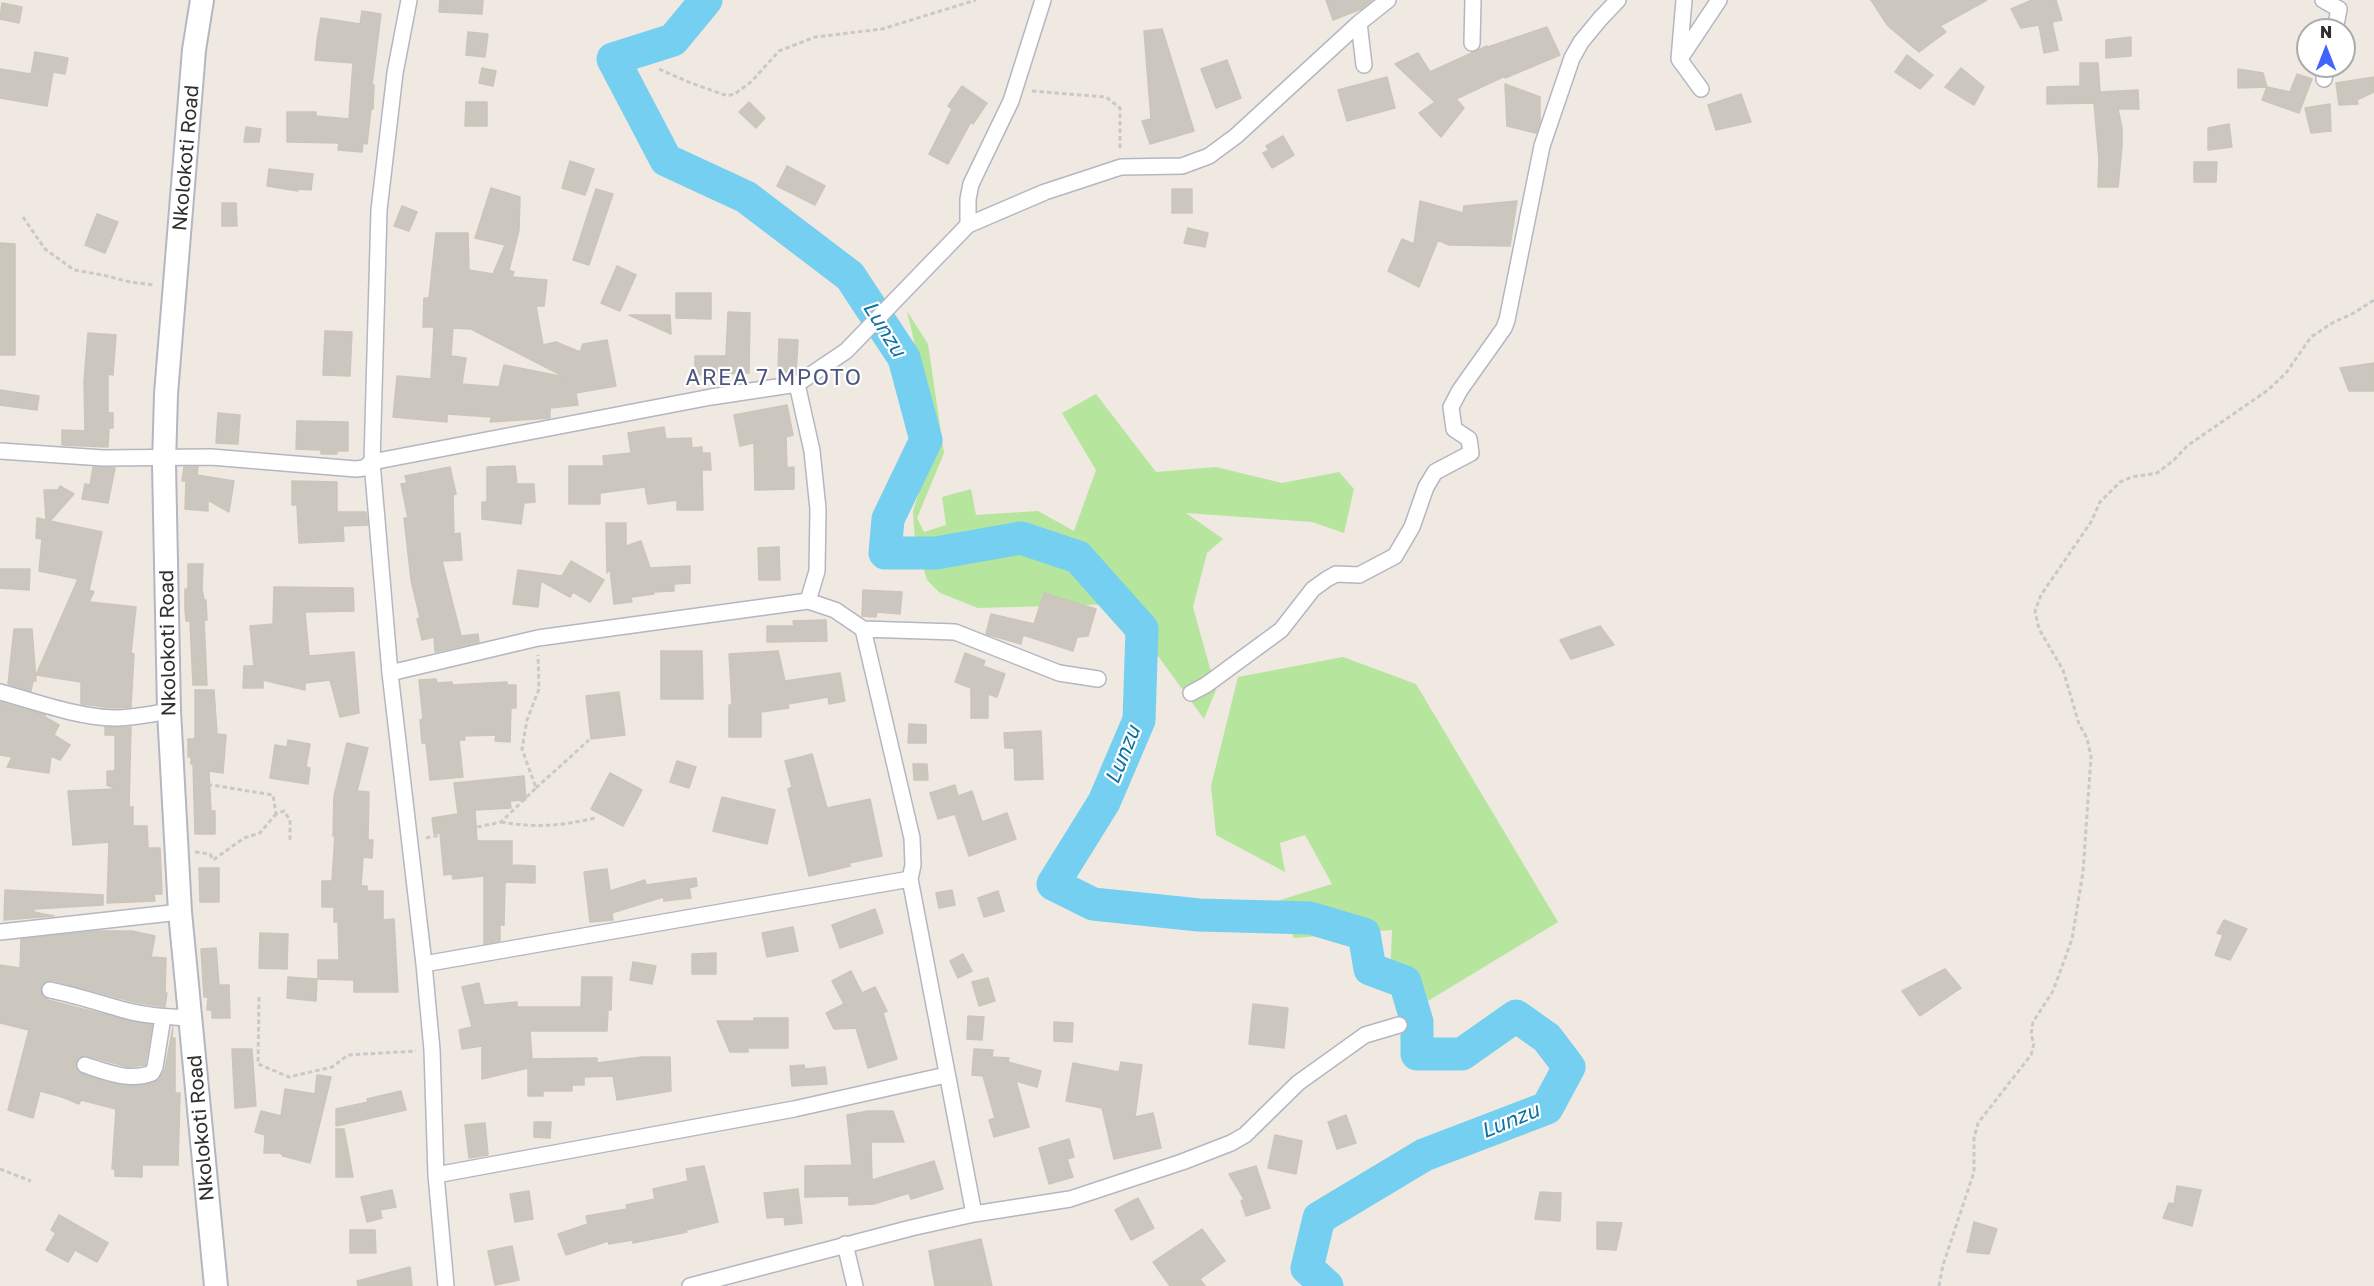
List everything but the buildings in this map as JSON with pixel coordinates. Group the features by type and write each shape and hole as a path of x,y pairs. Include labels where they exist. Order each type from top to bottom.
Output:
{"main road":[{"name":"Nkolokoti Road","path":"202,0 194,50 166,394 164,456 169,711 180,912 211,1284"}],"street":[{"path":"409,0 395,73 379,210 372,462 390,673 432,1050 436,1174 446,1286"},
{"path":"968,225 968,199 972,184 1015,89 1043,0"},
{"path":"0,451 103,458 211,457 356,469 364,468 372,462 711,397 797,384 846,351 968,225 1045,192 1121,167 1182,166 1209,156 1236,136 1359,23 1388,0"},
{"path":"1472,43 1473,0"},
{"path":"1191,693 1206,685 1281,630 1313,589 1327,579 1336,574 1363,573 1395,556 1412,527 1426,486 1435,472 1471,453 1469,439 1454,429 1451,407 1460,390 1504,328 1507,320 1542,146 1572,58 1599,19 1618,0"},
{"path":"1684,0 1679,59 1701,89"},
{"path":"1679,59 1719,0"},
{"path":"2323,0 2339,9 2337,18"},
{"path":"1359,23 1364,65"},
{"path":"797,384 812,452 818,509 817,571 808,601"},
{"path":"390,673 538,638 808,601 835,610 863,629 955,632 1059,673 1098,680"},
{"path":"863,629 912,838 913,865 910,879 945,1075 974,1214"},
{"path":"0,693 75,712 111,718 169,711"},
{"path":"424,964 910,879"},
{"path":"0,932 180,912"},
{"path":"50,990 125,1010 163,1017 190,1018"},
{"path":"85,1065 115,1075 132,1077 152,1073 163,1017"},
{"path":"690,1286 845,1244 974,1214 1057,1202 1088,1194 1231,1143 1245,1135 1298,1083 1365,1035 1399,1026"},
{"path":"436,1174 794,1109 945,1075"},
{"path":"845,1244 855,1286"}],"path":[{"path":"659,69 728,96 751,82 779,51 815,37 882,29 976,0"},
{"path":"1015,89 1106,97 1120,108 1121,167"},
{"path":"23,217 45,249 74,270 130,282 175,287"},
{"path":"1939,1286 1974,1172 1974,1138 1978,1123 2031,1055 2034,1044 2031,1035 2033,1022 2053,991 2072,939 2083,872 2091,757 2087,738 2079,724 2063,670 2038,629 2035,612 2041,595 2091,522 2100,502 2120,482 2132,477 2157,473 2187,446 2268,390 2286,373 2311,337 2374,300"},
{"path":"536,788 522,749 527,720 539,689 538,638"},
{"path":"501,822 589,740"},
{"path":"174,780 273,795 276,814"},
{"path":"178,860 192,852 210,854 213,860 244,838 260,833 276,814 284,811 290,820 290,843"},
{"path":"410,842 501,822 529,827 571,824 595,818"},
{"path":"259,998 258,1064 289,1077 332,1067 348,1055 432,1050"},
{"path":"0,1169 31,1181"}],"green space":[{"path":"907,311 928,344 944,453 917,518 924,532 946,525 942,497 971,489 976,515 1038,511 1074,531 1096,470 1062,413 1096,394 1156,472 1216,467 1282,483 1339,472 1354,489 1344,533 1312,522 1186,513 1223,539 1207,553 1193,607 1216,690 1204,719 1120,604 978,608 940,593 927,580 915,542 913,511 932,451 923,379"},
{"path":"1343,657 1416,684 1558,922 1428,1001 1390,976 1392,930 1294,938 1277,901 1332,884 1305,835 1280,843 1285,872 1216,835 1211,786 1238,677"}],"waterway":[{"name":"Lunzu","path":"706,0 673,40 613,59 666,160 746,197 850,276 904,358 926,440 888,519 885,553 936,553 1021,538 1078,557 1142,629 1139,720 1104,802 1053,884 1093,904 1199,915 1310,918 1364,934 1370,969 1405,982 1417,1022 1417,1054 1462,1054 1516,1016 1547,1038 1569,1067 1547,1108 1424,1155 1319,1218 1307,1268 1327,1286"}],"district":[{"name":"AREA 7 MPOTO","path":"774,378"}]}
